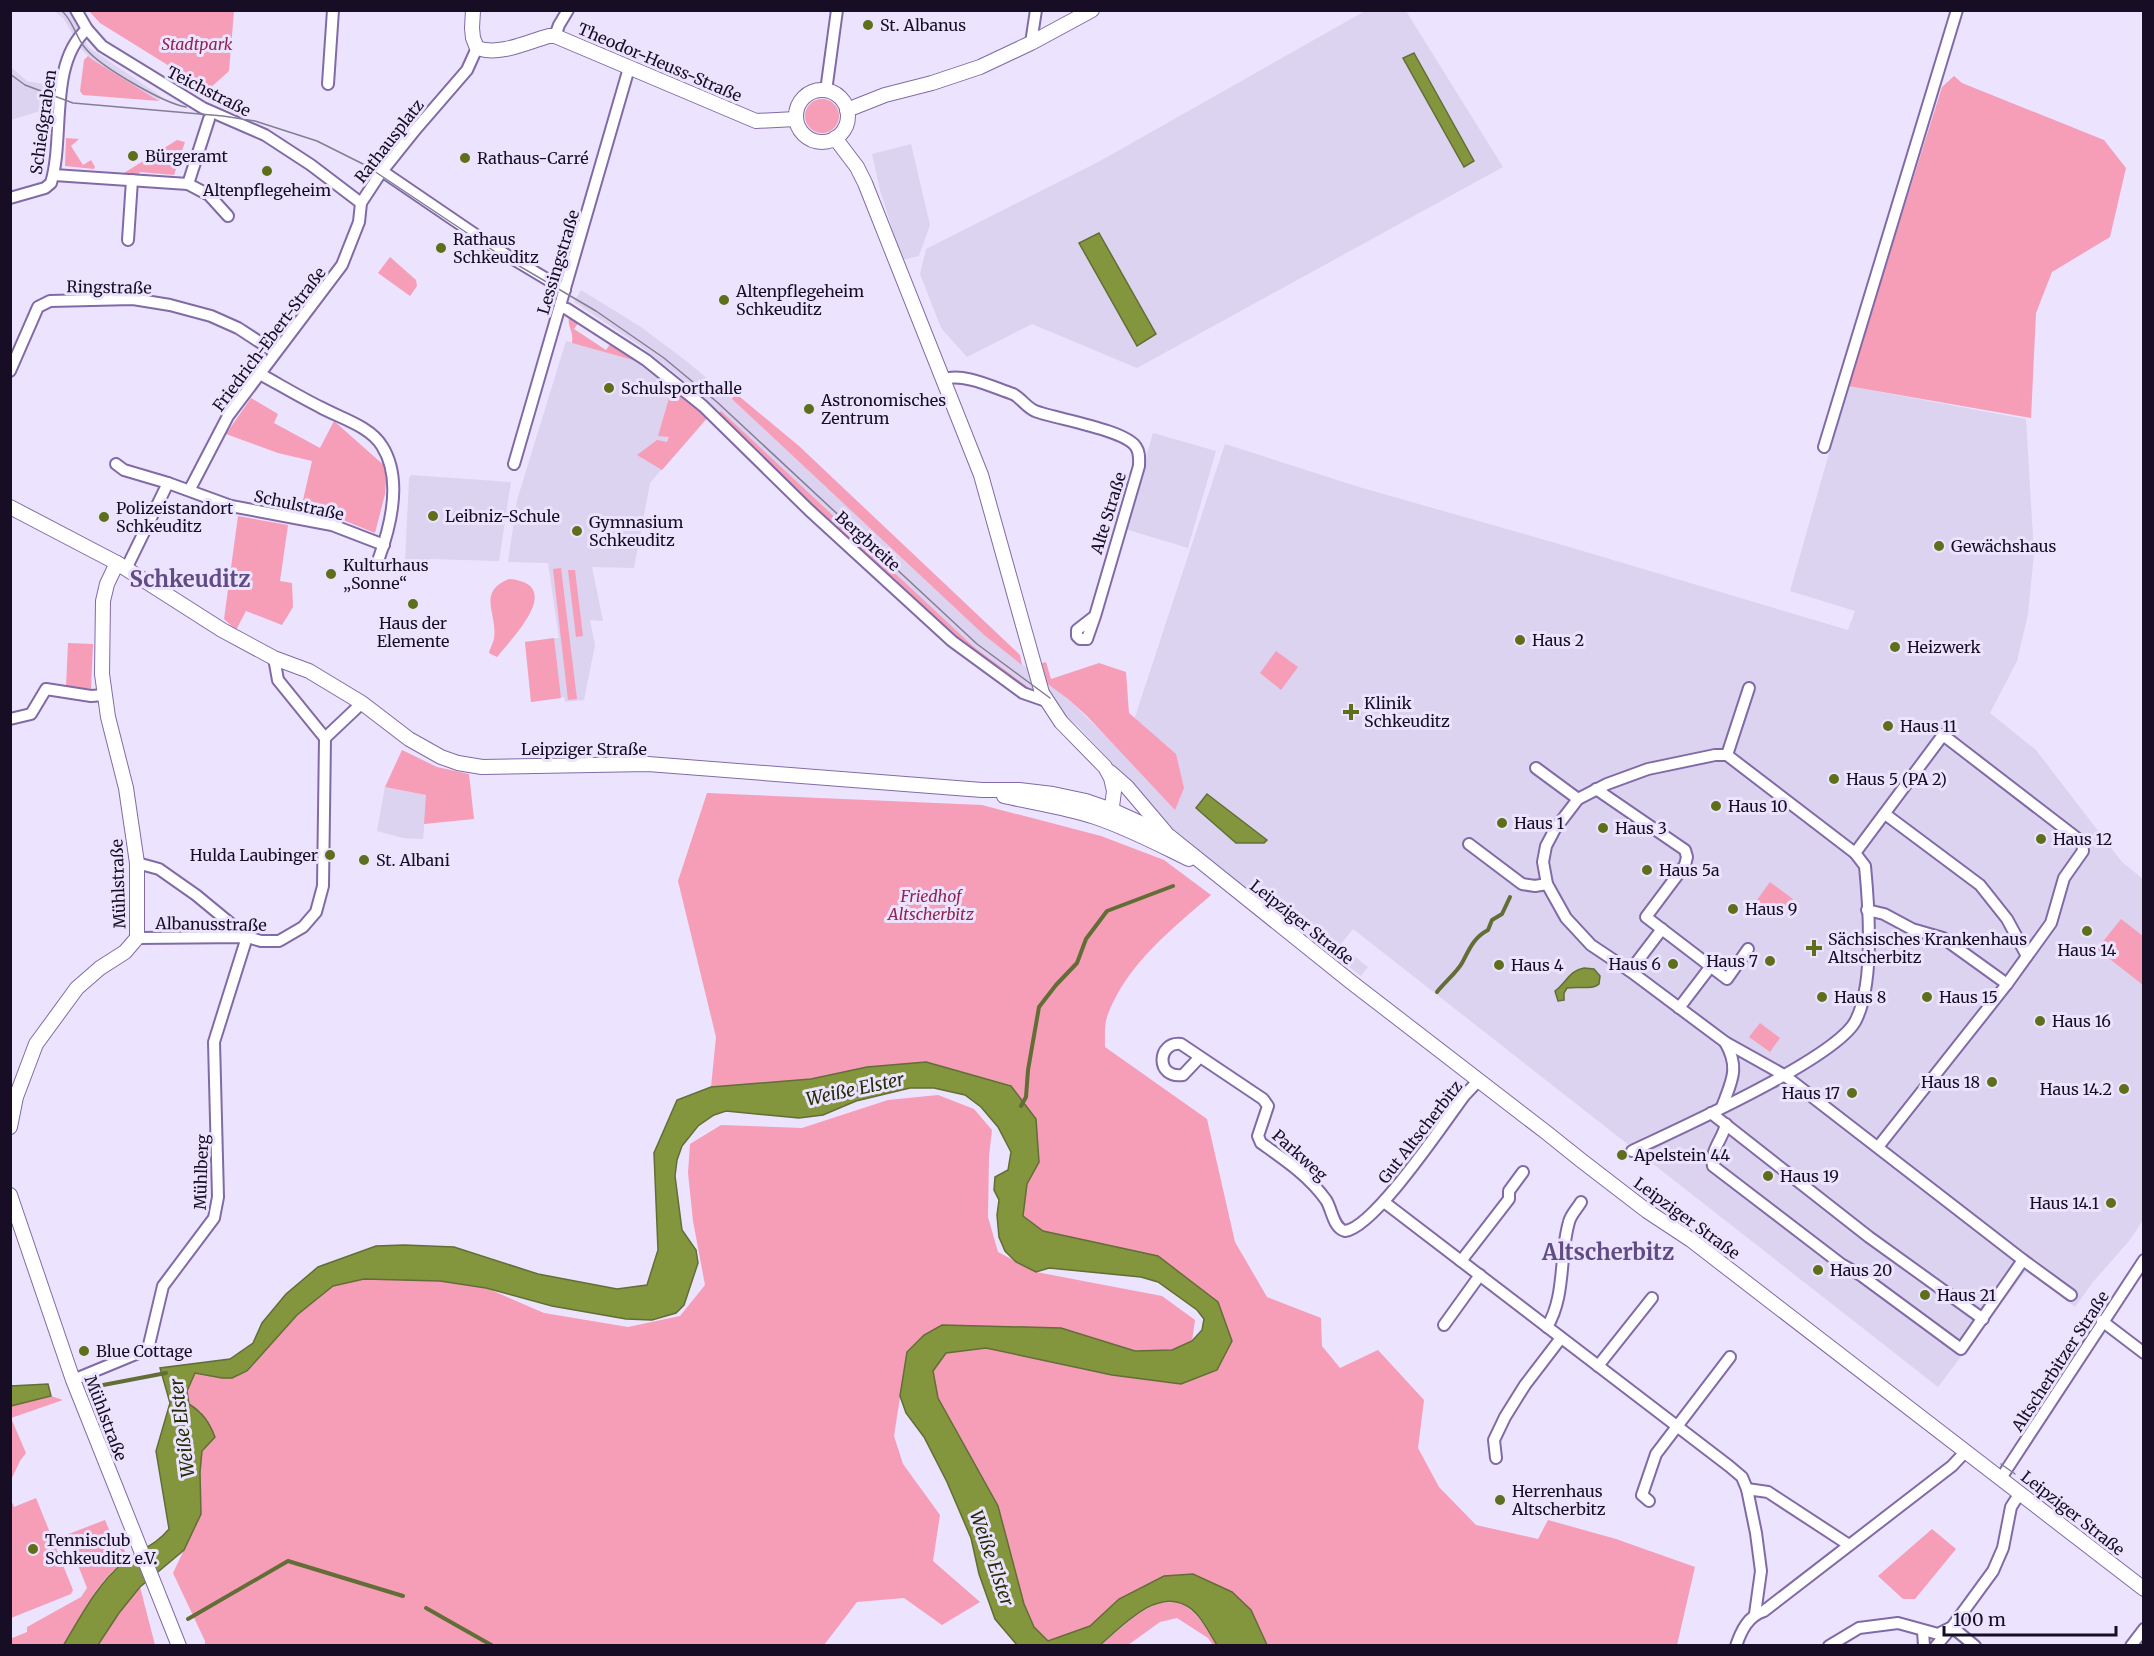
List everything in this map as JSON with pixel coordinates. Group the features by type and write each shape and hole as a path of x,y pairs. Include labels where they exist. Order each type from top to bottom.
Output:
{"street":[{"name":"Teichstraße","path":"76,10 87,29 102,46 203,108 265,135 311,165"},
{"path":"328,84 333,10"},
{"path":"473,10 472,28 477,48"},
{"path":"555,36 568,10"},
{"path":"826,91 837,10"},
{"path":"1031,43 1036,10"},
{"path":"847,110 885,95 980,67 1092,10"},
{"path":"1824,447 1957,10"},
{"name":"Schießgraben","path":"10,198 45,188 51,183 54,175 65,67 78,37 87,29"},
{"name":"Theodor-Heuss-Straße","path":"477,48 487,52 497,51 555,36 756,121 796,119"},
{"name":"Rathausplatz","path":"311,165 362,202 382,171 467,70 477,48"},
{"name":"Lessingstraße","path":"514,464 629,68"},
{"path":"826,91 840,98 847,110 846,126 835,138 827,141 811,140 799,128 796,119 799,104 810,93 826,91"},
{"path":"188,184 209,119"},
{"path":"835,138 866,183 981,475 1039,684 1046,701 1061,722 1105,766 1113,785 1111,816"},
{"path":"382,171 495,248 566,290"},
{"path":"54,175 188,184 209,195 228,216"},
{"path":"128,240 132,180"},
{"name":"Friedrich-Ebert-Straße","path":"190,489 228,416 342,265 359,222 362,202"},
{"name":"Ringstraße","path":"10,371 38,307 50,301 134,299 170,305 212,316 238,328 275,352"},
{"name":"Bergbreite","path":"560,307 567,309 646,360 703,406 809,510 952,641 1023,693 1046,701"},
{"path":"260,374 362,428 382,445 390,463 393,483 390,523 379,558"},
{"name":"Alte Straße","path":"944,380 952,377 961,378 1013,394 1034,410 1118,435 1136,446 1140,456 1139,466 1095,616"},
{"name":"Schulstraße","path":"116,464 124,470 190,489 241,508 332,525 384,545"},
{"path":"122,566 168,483"},
{"name":"Leipziger Straße","path":"10,507 122,566 222,630 274,658 309,671 362,703 409,739 441,757 458,763 483,766 648,764 982,790 1019,790 1086,801 1111,816 1169,836"},
{"name":"Mühlstraße","path":"10,1127 16,1097 36,1044 77,988 100,968 125,952 137,938 137,863 126,788 104,695 103,601 107,584 122,566"},
{"path":"274,658 278,680 325,738 362,703"},
{"path":"1728,755 1749,688"},
{"path":"10,719 31,714 46,690 91,696 104,695"},
{"path":"1855,853 1943,735 2082,842 2083,851 2064,879 2051,923 2007,984 1878,1148"},
{"name":"Albanusstraße","path":"137,938 247,937 261,941 279,940 303,927 316,912 323,886 325,738"},
{"path":"1632,1151 1784,1075 1833,1044 1855,1023 1862,1006 1866,987 1865,866 1855,853 1728,755 1715,755 1648,769 1596,789 1578,799 1554,829 1546,846 1543,862 1547,884 1566,918 1591,945 1630,971 1725,1042 1784,1075 2023,1260 2071,1294"},
{"name":"Leipziger Straße","path":"1105,766 1127,787 1169,836 1212,872 1582,1161 1647,1211 1691,1240 2144,1589"},
{"path":"1536,768 1578,799"},
{"path":"1596,789 1684,850 1687,857 1685,865 1646,918 1727,979 1748,949"},
{"name":"Leipziger Straße","path":"982,790 1111,816"},
{"path":"1130,824 1135,811 1135,797"},
{"path":"1886,814 1980,885 2007,919 2027,956"},
{"name":"Leipziger Straße","path":"1130,824 1212,872"},
{"path":"1469,844 1522,884 1535,886 1547,884"},
{"path":"137,863 159,870 196,895 247,937"},
{"path":"1867,910 1884,914 1912,929 1943,938 2007,984"},
{"path":"1630,971 1662,929"},
{"name":"Mühlberg","path":"73,1380 148,1349 163,1286 214,1218 218,1197 214,1042 247,937"},
{"path":"1679,1008 1711,966"},
{"path":"1722,1107 1734,1067 1732,1055 1725,1042"},
{"name":"Parkweg","path":"1200,1058 1263,1099 1268,1106 1258,1136 1262,1143 1310,1179 1327,1202 1337,1226 1345,1231"},
{"name":"Gut Altscherbitz","path":"1345,1231 1357,1227 1384,1202 1464,1096 1479,1080"},
{"path":"1711,1113 1869,1237 1983,1319"},
{"path":"1726,1124 1724,1135 1715,1148 1712,1158 1713,1166 1832,1257 1862,1276 1961,1349 2023,1260"},
{"path":"1461,1261 1509,1199 1509,1191 1523,1172"},
{"name":"Mühlstraße","path":"10,1196 73,1380 179,1646"},
{"name":"Gut Altscherbitz","path":"1384,1202 1742,1477 1747,1489"},
{"path":"1547,1327 1558,1301 1569,1223 1581,1202"},
{"name":"Altscherbitzer Straße","path":"2001,1478 2144,1260"},
{"path":"1444,1325 1480,1275"},
{"path":"1598,1366 1652,1298"},
{"path":"2102,1322 2144,1353"},
{"path":"1496,1458 1494,1440 1504,1417 1561,1338"},
{"path":"1649,1501 1642,1495 1656,1454 1730,1357"},
{"path":"1755,1614 1764,1611 1952,1466 1966,1451"},
{"path":"1736,1646 1740,1634 1755,1614 1761,1571 1747,1489 1768,1492 1849,1545"},
{"path":"1936,1646 1994,1571 2003,1548 2012,1507 2020,1493"},
{"path":"1829,1646 1859,1628 1898,1623 1938,1634 1952,1627"},
{"path":"1952,1627 1975,1646"},
{"path":"2132,1646 2144,1629"},
{"path":"1923,1631 1924,1646"}],"shaded area":[{"path":"54,11 67,11 73,15 88,47 162,97 159,101 93,60 82,50 64,19"},
{"path":"1365,11 1406,11 1503,167 1137,368 1032,324 967,357 941,328 920,274 926,249 1100,161"},
{"path":"11,67 27,81 52,86 50,108 11,120"},
{"path":"911,144 930,225 919,256 902,260 880,190 872,154"},
{"path":"581,290 641,327 732,399 984,635 1068,699 1123,753 1225,444 1359,487 1848,630 1855,611 1790,591 1848,386 2026,419 2034,554 2028,614 2017,661 1990,713 2036,750 2122,862 2143,879 2143,1220 2129,1241 2093,1282 2075,1307 2026,1271 1938,1387 1353,929 1340,945 1368,967 1361,976 1195,850 1165,821 1078,726 974,647 696,390 639,345 574,302"},
{"name":"Gymnasium Schkeuditz","path":"566,341 640,362 708,416 650,483 634,568 592,567 603,621 590,620 595,645 584,700 565,702 564,697 531,702 525,642 559,638 548,563 508,562 517,500"},
{"path":"1153,433 1216,451 1188,548 1125,529"},
{"path":"411,475 511,482 499,561 429,559 429,565 405,563"},
{"path":"385,787 427,795 423,839 403,838 377,831"}],"green space":[{"name":"Stadtpark","path":"89,11 234,11 229,71 208,90 100,23"},
{"path":"88,56 159,101 83,95 80,91 84,60"},
{"path":"1954,76 1962,83 2104,140 2126,168 2110,237 2052,272 2036,313 2031,418 1848,386 1942,87"},
{"path":"822,99 834,104 839,116 834,128 822,133 810,128 805,116 810,104"},
{"path":"66,138 79,139 71,146 83,165 91,160 94,169 65,166"},
{"path":"177,140 185,142 174,175 140,172 136,177 126,176 124,173"},
{"path":"390,257 416,280 417,286 410,296 378,273"},
{"path":"569,316 579,322 574,329 606,350 611,343 640,362 572,343"},
{"path":"672,388 709,416 662,470 637,455 657,440 667,442 669,437 658,436"},
{"path":"734,392 799,446 1020,655 1022,665 984,635 732,399"},
{"path":"251,398 278,414 274,423 320,448 334,421 387,468 385,494 375,533 333,516 300,513 312,461 278,453 226,434"},
{"path":"721,411 974,647 1029,688 1025,690 1002,674 936,621 769,463 719,413"},
{"path":"238,516 288,525 280,581 292,583 293,607 282,625 246,611 236,630 224,619"},
{"path":"561,568 577,699 568,700 553,569"},
{"path":"568,570 575,570 583,636 576,637"},
{"path":"509,579 526,583 533,590 534,601 523,625 497,657 489,653 494,639 491,597 493,590 499,584"},
{"path":"554,638 561,698 531,702 525,642"},
{"path":"68,643 93,644 91,689 66,687"},
{"path":"1276,651 1298,667 1281,690 1260,673"},
{"path":"1046,662 1051,679 1099,663 1126,672 1129,713 1176,754 1184,788 1175,810 1087,716 1045,682 1039,664"},
{"path":"402,750 437,767 469,774 474,819 424,824 426,795 385,787"},
{"name":"Friedhof Altscherbitz","path":"707,793 982,805 1101,836 1164,860 1211,895 1152,948 1127,979 1116,996 1107,1018 1105,1047 1207,1119 1235,1242 1267,1297 1321,1318 1322,1346 1340,1368 1378,1350 1424,1400 1418,1448 1439,1487 1476,1525 1538,1539 1548,1520 1616,1539 1695,1567 1677,1645 1267,1645 1251,1610 1232,1592 1119,1599 1090,1626 1048,1641 1034,1627 1024,1604 998,1506 938,1398 933,1371 946,1353 986,1348 1112,1375 1181,1384 1232,1341 1158,1256 1043,1231 1023,1216 1027,1184 1039,1162 1036,1119 1011,1085 926,1062 868,1067 811,1079 711,1087 716,1037 678,881"},
{"path":"1770,882 1793,899 1780,917 1757,900"},
{"path":"2121,919 2143,936 2143,985 2097,949"},
{"path":"1760,1023 1780,1038 1770,1052 1749,1037"},
{"path":"938,1095 974,1109 992,1130 989,1156 988,1217 998,1252 1036,1272 1162,1296 1195,1320 1192,1341 1172,1350 1135,1351 1061,1328 907,1352 894,1436 903,1464 940,1515 933,1561 980,1602 942,1625 904,1598 857,1602 824,1645 205,1645 173,1573 201,1514 202,1451 215,1437 201,1412 189,1404 187,1391 195,1373 232,1378 247,1372 297,1315 333,1286 364,1279 440,1281 486,1288 544,1313 628,1327 680,1316 705,1285 693,1221 688,1173 690,1144 721,1125 802,1128 888,1100"},
{"path":"51,1396 63,1400 11,1418 11,1406"},
{"path":"11,1418 26,1453 11,1480"},
{"name":"Tennisclub Schkeuditz e.V.","path":"36,1498 73,1590 71,1594 11,1618 11,1500 14,1507"},
{"path":"105,1520 118,1551 123,1547 128,1559 117,1567 99,1587 63,1645 11,1645 10,1639 27,1632 27,1627 81,1597 87,1588 66,1535"},
{"path":"1932,1529 1956,1549 1915,1599 1903,1599 1878,1576"},
{"path":"140,1587 155,1645 98,1646 119,1613"},
{"path":"1175,1602 1189,1608 1194,1613 1217,1645 1213,1645 1208,1638 1177,1618 1160,1622 1128,1645 1100,1646 1136,1615 1157,1603"}],"water":[{"path":"1414,53 1474,161 1464,167 1403,58"},
{"path":"1099,233 1156,334 1137,346 1079,243"},
{"path":"1207,794 1267,840 1264,843 1236,843 1196,808"},
{"path":"1584,968 1594,969 1600,976 1599,984 1567,988 1564,1000 1558,1001 1555,991 1572,974"},
{"name":"Weiße Elster","path":"926,1062 1011,1086 1036,1119 1039,1162 1027,1184 1023,1216 1043,1231 1158,1256 1218,1302 1232,1341 1217,1370 1181,1384 1112,1375 986,1348 946,1353 933,1371 938,1398 998,1506 1024,1604 1034,1627 1048,1641 1090,1626 1119,1599 1164,1576 1193,1574 1232,1592 1251,1610 1267,1645 1217,1645 1195,1612 1173,1601 1150,1606 1100,1645 1017,1645 995,1619 979,1574 971,1538 947,1482 924,1437 906,1413 900,1396 907,1352 924,1335 942,1325 1061,1328 1135,1351 1172,1350 1192,1341 1202,1330 1204,1319 1197,1310 1158,1282 1141,1277 1049,1268 1036,1272 1016,1262 1005,1251 999,1237 997,1215 999,1200 994,1190 995,1177 1008,1170 1011,1152 998,1127 981,1107 965,1095 934,1088 910,1088 856,1101 823,1115 799,1118 726,1111 714,1115 698,1126 682,1146 675,1176 682,1230 696,1250 698,1263 684,1305 676,1313 652,1320 626,1319 552,1306 486,1288 440,1281 364,1279 333,1286 297,1315 247,1371 232,1378 195,1373 187,1391 189,1404 205,1418 215,1437 202,1451 201,1514 184,1550 140,1587 98,1645 63,1646 90,1601 114,1571 158,1540 169,1529 156,1451 170,1403 160,1368 230,1359 253,1343 262,1323 286,1294 318,1267 376,1246 454,1247 538,1274 617,1289 647,1285 658,1250 654,1153 677,1100 711,1087 811,1079 867,1067"},
{"path":"48,1384 51,1396 11,1406 11,1386"}],"waterway":[{"path":"1021,1106 1026,1097 1028,1070 1039,1007 1077,963 1086,939 1107,911 1173,886"},
{"path":"1437,992 1460,966 1475,941 1488,930 1492,920 1502,914 1510,897"},
{"name":"Weiße Elster","path":"98,1386 166,1373"},
{"path":"188,1619 288,1561 403,1596"},
{"path":"426,1608 493,1646"}],"tram line":[{"path":"10,13 14,10"},
{"path":"61,10 69,19 86,49 105,65 148,92 186,107"},
{"path":"10,74 25,85 73,103 223,116 255,121 317,141 365,165 497,253 596,311 664,358 717,402 977,644 1050,698"},
{"path":"2001,1464 2015,1474"}],"place":[{"name":"St. Albanus","path":"868,25"},
{"name":"Bürgeramt","path":"133,156"},
{"name":"Rathaus-Carré","path":"465,158"},
{"name":"Altenpflegeheim","path":"267,171"},
{"name":"Rathaus Schkeuditz","path":"441,248"},
{"name":"Altenpflegeheim Schkeuditz","path":"724,300"},
{"name":"Schulsporthalle","path":"609,388"},
{"name":"Astronomisches Zentrum","path":"809,409"},
{"name":"Leibniz-Schule","path":"433,516"},
{"name":"Polizeistandort Schkeuditz","path":"104,517"},
{"name":"Gymnasium Schkeuditz","path":"577,531"},
{"name":"Gewächshaus","path":"1939,546"},
{"name":"Kulturhaus „Sonne“","path":"331,574"},
{"name":"Haus der Elemente","path":"413,604"},
{"name":"Haus 2","path":"1520,640"},
{"name":"Heizwerk","path":"1895,647"},
{"name":"Klinik Schkeuditz","path":"1351,712"},
{"name":"Haus 11","path":"1888,726"},
{"name":"Haus 5 (PA 2)","path":"1834,779"},
{"name":"Haus 10","path":"1716,806"},
{"name":"Haus 1","path":"1502,823"},
{"name":"Haus 3","path":"1603,828"},
{"name":"Haus 12","path":"2041,839"},
{"name":"Hulda Laubinger","path":"330,855"},
{"name":"St. Albani","path":"364,860"},
{"name":"Haus 5a","path":"1647,870"},
{"name":"Haus 9","path":"1733,909"},
{"name":"Haus 14","path":"2087,931"},
{"name":"Sächsisches Krankenhaus Altscherbitz","path":"1814,948"},
{"name":"Haus 7","path":"1770,961"},
{"name":"Haus 6","path":"1673,964"},
{"name":"Haus 4","path":"1499,965"},
{"name":"Haus 8","path":"1822,997"},
{"name":"Haus 15","path":"1927,997"},
{"name":"Haus 16","path":"2040,1021"},
{"name":"Haus 18","path":"1992,1082"},
{"name":"Haus 14.2","path":"2124,1089"},
{"name":"Haus 17","path":"1852,1093"},
{"name":"Apelstein 44","path":"1622,1155"},
{"name":"Haus 19","path":"1768,1176"},
{"name":"Haus 14.1","path":"2111,1203"},
{"name":"Haus 20","path":"1818,1270"},
{"name":"Haus 21","path":"1925,1295"},
{"name":"Blue Cottage","path":"84,1351"},
{"name":"Herrenhaus Altscherbitz","path":"1500,1500"},
{"name":"Tennisclub Schkeuditz e.V.","path":"33,1549"}],"district":[{"name":"Schkeuditz","path":"190,579"},
{"name":"Altscherbitz","path":"1608,1252"}]}
